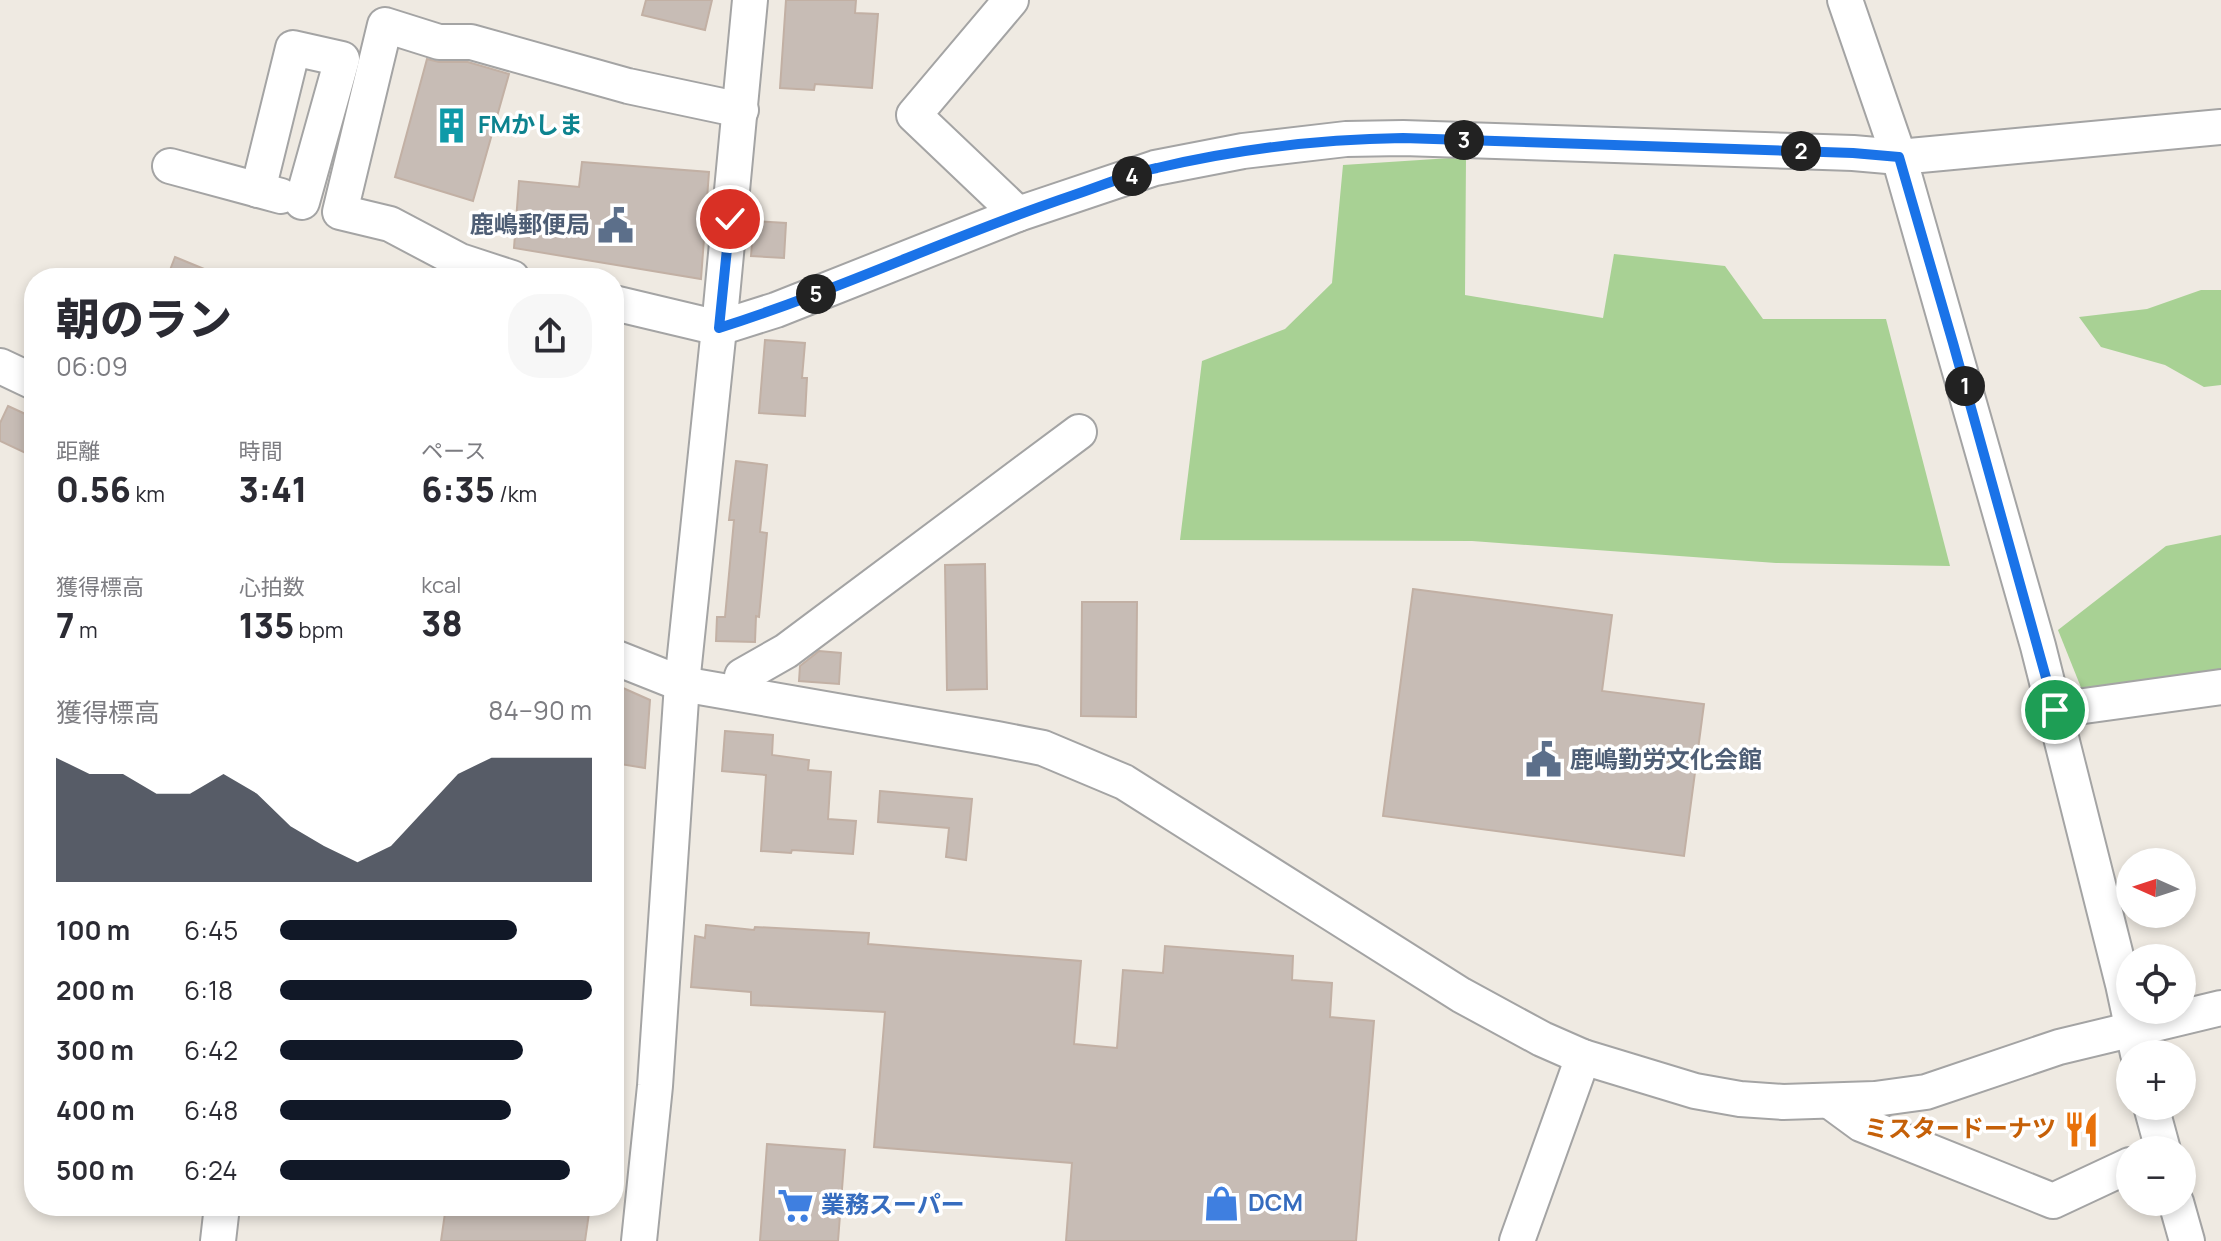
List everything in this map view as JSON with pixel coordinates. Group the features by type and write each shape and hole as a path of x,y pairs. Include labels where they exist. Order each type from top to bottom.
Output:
{"street":[{"path":"639,1241 655,1086 682,684 750,0"},
{"path":"1011,0 914,115 1018,214"},
{"path":"1845,0 1899,157 1953,343 2055,710 2135,1040"},
{"path":"340,212 368,161 383,96 385,25 439,42 471,42 628,86 741,110"},
{"path":"258,190 293,48 342,59 302,202"},
{"path":"624,305 719,328 776,310 1018,214 1155,168 1243,151 1346,139 1403,138 1899,157 2221,127"},
{"path":"170,166 390,224 460,261 481,268"},
{"path":"0,366 24,377"},
{"path":"742,676 786,651 1079,432"},
{"path":"624,661 682,684 1043,748 1080,762 1136,789 1461,995 1542,1039 1642,1077 1710,1094 1755,1100 1831,1102 1875,1099 1926,1092 2059,1047 2116,1043"},
{"path":"2055,710 2221,687"},
{"path":"2140,1040 2221,1008"},
{"path":"1517,1241 1583,1057"},
{"path":"1831,1102 1861,1124 2053,1201 2116,1172"},
{"path":"218,1241 221,1216"},
{"path":"2180,1216 2187,1241"}],"green space":[{"path":"1466,157 1465,295 1603,318 1614,254 1725,266 1763,319 1886,319 1950,566 1776,563 1472,541 1180,540 1202,361 1285,329 1332,283 1343,165"},
{"path":"2201,290 2221,290 2221,385 2204,387 2165,365 2101,347 2079,317 2147,309"},
{"path":"2221,535 2221,674 2084,695 2058,630 2166,546"}],"building":[{"path":"646,0 712,0 705,30 642,15"},
{"path":"786,0 856,0 855,13 878,14 872,88 815,84 814,90 780,88"},
{"name":"FMかしま","path":"427,59 468,62 509,74 473,201 395,177"},
{"path":"582,162 709,172 701,279 514,248 519,181 579,187"},
{"path":"754,221 786,223 784,258 751,256"},
{"path":"175,257 202,268 171,268"},
{"path":"765,340 805,343 802,378 807,378 805,416 759,413"},
{"path":"8,406 24,413 24,452 0,441 0,423"},
{"path":"736,461 767,465 760,532 767,533 755,642 716,641 717,617 725,617 734,520 729,520"},
{"path":"985,564 987,689 947,690 945,565"},
{"name":"鹿嶋勤労文化会館","path":"1413,589 1612,615 1602,691 1704,704 1684,856 1383,816"},
{"path":"1082,602 1137,602 1136,717 1081,716"},
{"path":"819,651 841,653 839,684 799,681 800,666"},
{"path":"624,688 650,700 645,768 624,765"},
{"path":"725,731 773,735 772,755 809,760 808,770 831,772 828,819 856,821 853,854 761,851 766,775 722,771"},
{"path":"880,791 972,799 966,860 946,857 949,828 878,822"},
{"path":"706,925 754,930 755,927 869,933 868,944 1081,961 1074,1044 1117,1048 1123,970 1163,973 1165,946 1293,956 1292,980 1332,983 1330,1017 1374,1021 1356,1241 1066,1241 1072,1163 874,1147 885,1012 751,1005 751,992 691,987 695,936 705,938"},
{"path":"767,1144 845,1150 838,1241 760,1241"},
{"path":"445,1216 589,1216 585,1241 441,1241"}],"place":[{"name":"FMかしま","path":"452,125"},
{"name":"鹿嶋郵便局","path":"616,225"},
{"name":"鹿嶋勤労文化会館","path":"1544,760"},
{"name":"ミスタードーナツ","path":"2082,1129"},
{"name":"DCM","path":"1222,1203"},
{"name":"業務スーパー","path":"795,1205"}],"route":[{"path":"730,219 719,328 776,310 1018,214 1155,168 1243,151 1346,139 1403,138 1899,157 2055,710"}]}
